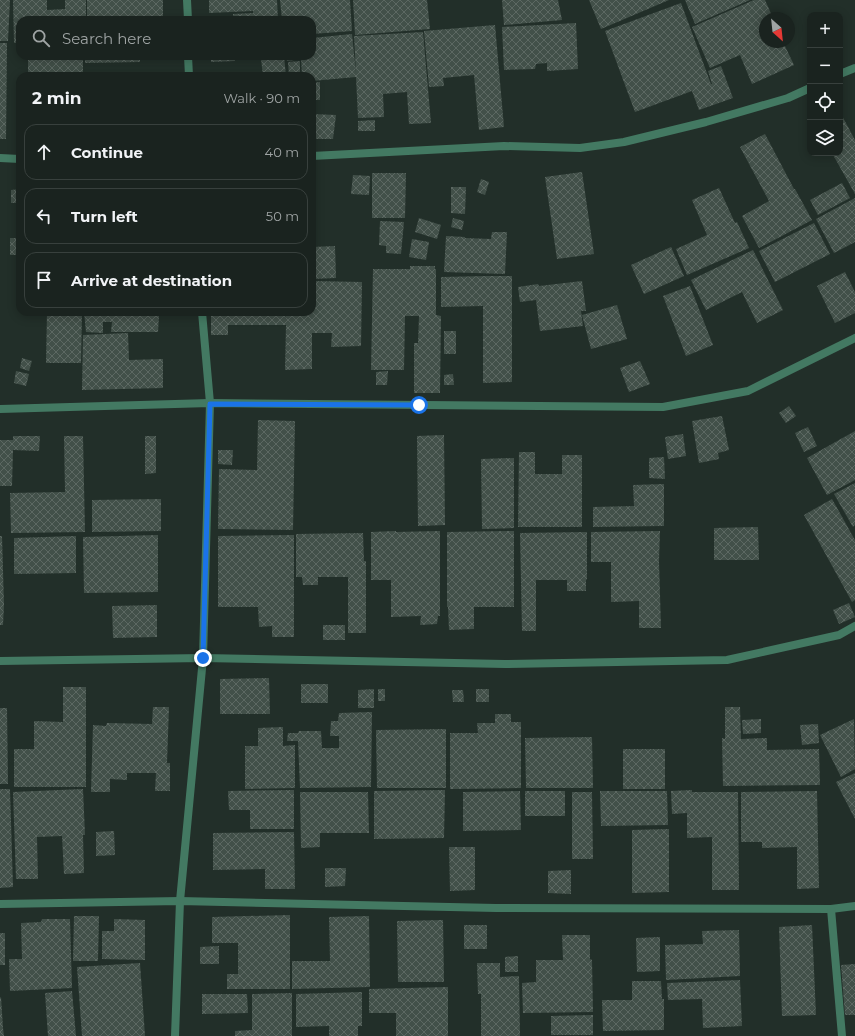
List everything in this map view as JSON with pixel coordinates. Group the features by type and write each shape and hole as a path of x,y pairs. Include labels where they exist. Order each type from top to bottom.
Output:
{"street":[{"path":"187,0 188,16"},
{"path":"188,60 188,72"},
{"path":"843,73 855,68"},
{"path":"316,156 504,146 580,148 624,142 706,122 788,98 807,89"},
{"path":"0,158 16,159"},
{"path":"175,1036 180,901 203,658 210,404 202,316"},
{"path":"0,409 210,404 663,407 748,391 855,338"},
{"path":"0,661 203,658 505,664 727,660 839,635 855,626"},
{"path":"0,904 180,901 496,908 832,908 855,906"},
{"path":"832,908 842,1036"}],"building":[{"path":"0,0 10,0 8,41 0,41"},
{"path":"13,0 47,0 47,10 65,9 65,0 86,0 86,16 16,16 16,43 14,43"},
{"path":"87,0 163,0 163,16 87,16"},
{"path":"209,0 277,0 278,16 233,16 233,14 253,13 253,11 209,13"},
{"path":"280,0 350,0 352,31 316,34 316,16 282,16"},
{"path":"353,0 427,0 430,29 355,35"},
{"path":"502,0 558,0 562,20 504,25"},
{"path":"589,0 669,0 601,29"},
{"path":"685,0 750,0 695,24"},
{"path":"754,0 765,0 770,12 759,12 759,48 786,48 794,65 752,84 740,55 710,68 692,27"},
{"path":"681,3 711,84 708,71 721,66 733,98 699,110 692,91 635,112 605,31"},
{"path":"576,23 578,69 547,71 547,63 536,64 535,69 504,70 502,27"},
{"path":"495,25 504,127 479,130 474,75 443,78 444,86 429,87 424,31"},
{"path":"423,32 431,123 409,124 407,92 383,94 384,117 358,118 356,77 316,81 316,72 302,72 301,60 316,60 316,38 352,34 356,73 354,36"},
{"path":"0,43 7,43 6,139 0,139"},
{"path":"28,60 83,60 83,72 28,72"},
{"path":"85,60 140,60 140,62 85,63"},
{"path":"211,60 235,61 211,62"},
{"path":"261,60 284,60 286,72 263,72"},
{"path":"300,61 300,72 289,72 288,62"},
{"path":"316,82 320,82 320,100 316,100"},
{"path":"316,114 336,115 333,139 316,139"},
{"path":"843,118 855,140 855,194 834,156 843,156"},
{"path":"375,120 375,131 358,131 358,121"},
{"path":"765,134 812,220 759,248 742,216 769,201 740,147"},
{"path":"582,172 594,254 557,259 545,177"},
{"path":"372,173 406,173 405,218 372,218"},
{"path":"353,175 370,176 369,195 351,194"},
{"path":"481,179 489,182 485,195 477,192"},
{"path":"842,183 850,198 818,215 810,200"},
{"path":"451,187 466,187 465,214 451,213"},
{"path":"719,188 735,223 737,222 749,248 687,275 676,249 707,235 692,200"},
{"path":"16,189 16,203 11,203 11,190"},
{"path":"855,198 855,242 834,253 816,219"},
{"path":"419,218 441,225 437,239 415,232"},
{"path":"453,218 464,221 462,230 451,227"},
{"path":"380,221 404,222 401,254 386,253 386,246 379,245"},
{"path":"814,223 830,254 775,282 759,251"},
{"path":"492,232 507,232 505,274 444,272 446,236 491,239"},
{"path":"10,238 16,238 16,255 10,255"},
{"path":"412,239 429,242 426,260 409,257"},
{"path":"335,246 336,278 316,279 316,247"},
{"path":"671,247 684,276 644,294 631,265"},
{"path":"753,250 783,310 757,323 742,292 706,310 691,280"},
{"path":"410,266 435,266 436,269 436,315 441,316 440,393 414,393 414,343 418,343 419,316 405,316 404,370 371,370 373,269 410,269"},
{"path":"845,272 855,292 855,313 835,323 817,286"},
{"path":"512,276 512,382 483,383 483,306 441,307 441,277"},
{"path":"316,281 362,282 361,346 331,347 332,333 312,333 312,369 285,370 286,325 228,325 228,335 211,335 211,316 286,316 286,319 286,316 316,316"},
{"path":"582,281 586,311 581,311 583,326 540,331 536,300 520,302 518,287"},
{"path":"690,286 713,345 686,356 663,296"},
{"path":"617,305 627,339 591,349 582,315"},
{"path":"47,316 82,316 81,363 46,363"},
{"path":"84,316 159,316 158,332 111,332 112,322 103,322 103,333 86,332"},
{"path":"444,331 456,331 456,354 444,354"},
{"path":"128,333 129,360 163,359 163,388 82,390 83,335"},
{"path":"22,358 32,361 29,371 20,368"},
{"path":"640,361 650,384 629,392 620,368"},
{"path":"16,371 29,374 26,386 14,383"},
{"path":"388,371 387,385 376,385 376,372"},
{"path":"453,374 454,385 444,385 444,375"},
{"path":"789,406 796,416 786,423 779,413"},
{"path":"722,416 729,450 718,453 719,459 699,463 692,421"},
{"path":"258,420 295,421 293,530 218,529 219,469 257,470"},
{"path":"808,427 817,446 804,452 795,433"},
{"path":"855,431 855,480 827,495 807,458"},
{"path":"683,434 686,456 668,459 665,437"},
{"path":"444,435 445,525 418,526 417,436"},
{"path":"13,436 40,436 39,451 13,450 12,486 0,486 0,440 13,440"},
{"path":"64,436 83,436 85,532 11,533 10,493 65,492"},
{"path":"145,436 156,436 156,473 145,474"},
{"path":"218,450 233,450 232,465 218,464"},
{"path":"519,452 535,452 535,474 562,474 562,455 582,455 582,527 518,527"},
{"path":"664,457 665,479 649,478 649,458"},
{"path":"514,458 514,528 482,529 481,459"},
{"path":"855,483 855,525 853,527 834,494"},
{"path":"664,484 664,526 593,527 593,507 634,506 633,485"},
{"path":"161,499 161,531 92,532 92,500"},
{"path":"832,499 855,540 855,600 852,602 804,515"},
{"path":"758,527 759,560 714,560 714,528"},
{"path":"440,531 440,616 438,616 437,624 420,625 421,616 391,617 391,580 371,580 371,532"},
{"path":"514,531 514,607 474,607 474,629 449,630 447,607 447,532"},
{"path":"660,531 659,561 661,628 639,628 639,601 611,602 611,562 591,562 591,532"},
{"path":"587,532 586,591 567,591 567,580 536,580 536,631 522,631 520,533"},
{"path":"363,533 364,561 366,561 366,633 348,633 348,577 318,577 318,585 303,585 302,577 296,577 296,534"},
{"path":"158,535 158,592 84,593 83,537"},
{"path":"294,535 294,637 272,637 272,626 259,627 258,607 218,607 218,536"},
{"path":"0,536 2,536 4,605 3,625 0,625"},
{"path":"76,536 76,573 14,574 14,538"},
{"path":"849,603 855,617 839,624 833,610"},
{"path":"157,605 157,637 113,638 112,606"},
{"path":"323,625 345,625 345,640 323,640"},
{"path":"269,678 270,714 220,714 220,679"},
{"path":"301,684 328,684 328,703 301,703"},
{"path":"63,687 86,687 86,787 14,787 14,749 34,749 34,721 63,722"},
{"path":"374,689 374,708 358,708 358,690"},
{"path":"378,689 385,689 385,701 378,701"},
{"path":"476,689 489,689 489,702 476,702"},
{"path":"452,690 463,690 464,702 453,702"},
{"path":"153,707 169,707 167,763 170,763 170,791 155,791 156,773 127,773 127,780 110,779 110,792 91,792 93,725 106,726 107,723 152,724"},
{"path":"725,707 740,707 741,739 767,738 767,750 819,749 820,785 723,786 722,738 725,739"},
{"path":"0,708 7,708 8,784 0,784"},
{"path":"372,712 371,787 300,788 298,741 287,741 288,733 298,733 299,731 321,731 322,748 339,748 339,736 330,736 331,721 338,721 339,713"},
{"path":"495,714 511,714 511,722 521,722 521,788 450,789 450,733 478,733 477,723 495,723"},
{"path":"761,719 761,733 743,734 742,720"},
{"path":"854,719 855,769 841,777 820,735"},
{"path":"818,724 819,743 802,745 800,725"},
{"path":"283,727 283,746 295,745 295,788 245,789 245,746 258,746 258,728"},
{"path":"446,729 446,788 377,788 376,730"},
{"path":"592,737 593,788 526,788 525,738"},
{"path":"623,749 665,749 665,789 623,789"},
{"path":"855,773 855,819 836,782"},
{"path":"0,789 10,789 13,887 0,888"},
{"path":"83,789 85,835 83,835 84,873 64,874 62,836 37,837 38,879 16,879 13,792"},
{"path":"294,790 294,829 250,829 250,810 229,810 228,791"},
{"path":"445,790 444,838 374,839 374,791"},
{"path":"692,790 692,792 738,792 739,890 712,890 712,837 687,838 687,813 672,814 671,791"},
{"path":"520,791 521,830 463,831 463,792"},
{"path":"525,791 565,791 565,816 525,816"},
{"path":"600,791 667,791 668,825 601,826"},
{"path":"817,791 819,888 797,889 797,847 762,848 762,842 741,842 741,792"},
{"path":"300,792 368,792 369,833 320,833 320,847 301,848"},
{"path":"572,792 592,792 593,859 572,859"},
{"path":"669,829 669,892 632,893 632,830"},
{"path":"114,831 115,855 96,856 96,832"},
{"path":"294,832 295,889 265,889 265,869 213,870 213,833"},
{"path":"449,847 475,847 475,890 450,891"},
{"path":"325,868 346,868 345,886 325,887"},
{"path":"571,870 571,894 548,893 548,871"},
{"path":"290,915 290,989 227,989 227,974 238,974 238,943 212,943 212,917"},
{"path":"74,916 99,916 98,961 73,961"},
{"path":"369,916 370,987 292,989 292,961 330,961 329,917"},
{"path":"42,919 70,919 72,988 10,991 9,959 22,959 21,923 41,922"},
{"path":"114,919 145,920 145,960 102,959 102,931 114,931"},
{"path":"443,920 444,982 398,982 397,921"},
{"path":"464,925 487,925 487,949 464,949"},
{"path":"812,925 816,1015 782,1016 779,927"},
{"path":"739,930 740,976 666,980 665,945 703,944 702,931"},
{"path":"0,933 5,933 5,965 0,965"},
{"path":"562,935 590,935 593,1012 523,1013 522,983 536,982 536,960 563,960"},
{"path":"660,937 660,971 637,972 636,938"},
{"path":"219,946 219,964 200,964 200,947"},
{"path":"518,956 518,972 505,972 505,957"},
{"path":"140,963 145,1036 82,1036 77,967"},
{"path":"477,963 500,963 500,977 519,976 520,1036 481,1036 481,994 478,994"},
{"path":"855,964 855,1015 845,1015 841,965"},
{"path":"740,980 742,1026 703,1028 702,999 668,1000 667,983"},
{"path":"632,981 661,981 662,999 664,999 664,1030 603,1031 602,1000 632,1000"},
{"path":"448,987 448,1036 396,1036 396,1013 369,1013 369,989"},
{"path":"72,991 76,1036 48,1036 45,993"},
{"path":"362,992 362,1026 358,1026 358,1036 329,1036 329,1026 296,1027 296,994"},
{"path":"292,993 292,1036 235,1036 235,1031 252,1030 252,994"},
{"path":"202,994 247,994 248,1013 202,1014"},
{"path":"1,997 3,1028 4,1036 0,1036"},
{"path":"593,1015 593,1035 551,1035 551,1016"}],"route":[{"path":"203,658 210,404 419,405"}]}
